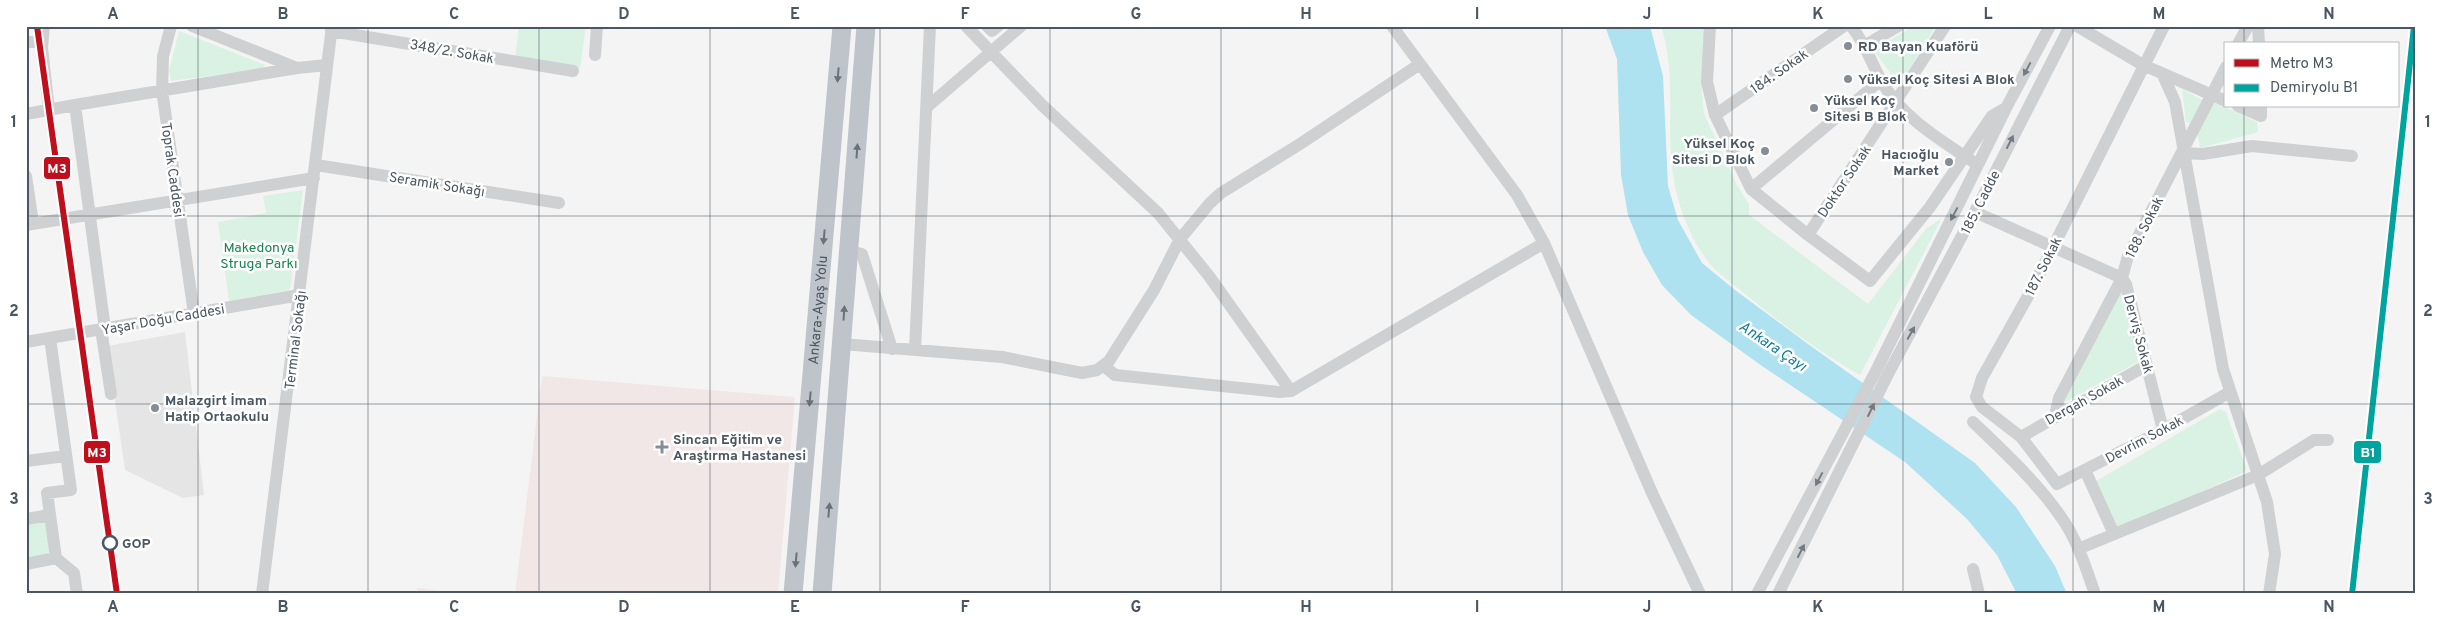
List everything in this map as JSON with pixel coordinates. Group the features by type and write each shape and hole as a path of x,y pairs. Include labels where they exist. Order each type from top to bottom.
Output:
{"highway":[{"name":"Ankara-Ayaş Yolu","path":"793,594 842,26"},
{"name":"Ankara-Ayaş Yolu","path":"822,594 866,26"}],"street":[{"path":"44,26 42,42 49,110"},
{"name":"Toprak Caddesi","path":"171,26 163,56 162,90 194,314"},
{"path":"192,26 297,68"},
{"path":"595,55 597,26"},
{"path":"915,350 930,26"},
{"path":"966,26 1044,106 1158,213 1209,276 1291,391"},
{"path":"987,26 992,31 998,26"},
{"path":"927,107 1021,26"},
{"path":"1392,26 1517,195 1544,243 1667,527 1700,594"},
{"path":"1710,26 1707,82 1714,116 1751,189 1808,235 1870,281 1930,207 1966,157 1992,116 2006,108"},
{"name":"184. Sokak","path":"1714,116 1844,26"},
{"path":"1851,26 1866,45 1881,80 1896,102 1910,117 1979,166"},
{"path":"1866,45 1898,26"},
{"name":"Doktor Sokak","path":"1808,235 1945,26"},
{"name":"185. Cadde","path":"1882,372 1924,271 1979,166 2006,108 2050,26"},
{"name":"185. Cadde","path":"1882,372 1975,212 2070,26"},
{"path":"2077,26 2144,65 2224,101"},
{"name":"187. Sokak","path":"2057,484 2021,436 1982,407 1976,398 1982,378 2052,248 2164,26"},
{"path":"2239,42 2248,26"},
{"path":"2258,26 2259,42"},
{"name":"Terminal Sokağı","path":"262,594 332,29"},
{"name":"348/2. Sokak","path":"332,29 573,72"},
{"path":"26,42 42,42"},
{"path":"842,344 1002,357 1082,373 1104,366 1154,290 1180,239 1222,193 1300,144 1420,64"},
{"path":"26,114 297,68 327,65"},
{"name":"188. Sokak","path":"2055,416 2059,398 2122,278 2128,256 2224,71"},
{"path":"2162,73 2175,102 2223,368 2267,502 2275,554 2270,594"},
{"path":"1751,189 1881,80"},
{"path":"76,105 111,394"},
{"path":"2247,108 2261,111"},
{"path":"2183,153 2203,154 2252,146 2352,156"},
{"name":"Seramik Sokağı","path":"30,224 177,200 315,172 560,203"},
{"path":"26,176 30,224"},
{"name":"Derviş Sokak","path":"1975,212 2122,278 2126,284 2163,430"},
{"path":"1104,366 1115,375 1279,392 1291,391 1544,243"},
{"path":"849,251 862,254 892,349"},
{"name":"Yaşar Doğu Caddesi","path":"26,342 300,296"},
{"path":"50,338 71,490 47,493 56,558 74,573 77,594"},
{"name":"Dergah Sokak","path":"2021,436 2147,364"},
{"path":"1757,594 1842,436 1882,372"},
{"path":"1778,594 1854,444 1882,372"},
{"name":"Devrim Sokak","path":"2057,484 2163,430 2230,392"},
{"path":"1973,422 2017,464 2062,517 2078,549 2094,594"},
{"path":"2078,549 2258,475 2314,440 2328,440"},
{"path":"26,461 66,456"},
{"path":"2085,470 2114,534"},
{"path":"26,519 50,515"},
{"path":"26,564 56,558"},
{"path":"1973,569 1980,594"}],"shaded area":[{"name":"Malazgirt İmam Hatip Ortaokulu","path":"185,332 204,495 183,498 125,470 107,346"},
{"name":"Sincan Eğitim ve Araştırma Hastanesi","path":"542,376 795,397 778,594 515,594"},
{"path":"417,588 465,594 417,594"}],"green space":[{"path":"519,26 586,26 580,68 515,58"},
{"path":"1661,26 1705,26 1702,90 1704,114 1737,185 1749,204 1749,215 1868,304 1926,229 1942,218 1860,375 1798,335 1720,274 1710,264 1694,240 1682,212 1672,169 1670,74"},
{"path":"1914,26 1936,26 1899,85 1875,52 1877,48"},
{"path":"179,31 265,65 261,69 171,81 169,71"},
{"path":"2182,89 2202,100 2190,123 2186,122"},
{"path":"2214,102 2257,122 2258,132 2200,148 2197,132"},
{"name":"Makedonya Struga Parkı","path":"303,190 290,290 229,301 218,222 266,213 263,196"},
{"path":"2118,288 2124,288 2138,362 2067,401 2062,401"},
{"path":"2220,409 2226,412 2246,468 2245,472 2118,529 2096,481"},
{"path":"41,522 48,526 52,555 26,560 26,524"}],"water":[{"name":"Ankara Çayı","path":"1605,26 1650,26 1663,76 1668,186 1678,220 1702,263 1808,344 1975,463 2016,507 2055,566 2067,594 2017,594 1997,555 1967,519 1905,462 1762,366 1691,315 1662,285 1643,252 1628,215 1621,175 1617,59"}],"metro line":[{"name":"M3","path":"37,26 117,594"}],"rail line":[{"name":"B1","path":"2352,594 2414,26"}],"place":[{"name":"RD Bayan Kuaförü","path":"1848,46"},
{"name":"Yüksel Koç Sitesi A Blok","path":"1848,79"},
{"name":"Yüksel Koç Sitesi B Blok","path":"1814,108"},
{"name":"Yüksel Koç Sitesi D Blok","path":"1765,151"},
{"name":"Hacıoğlu Market","path":"1949,162"},
{"name":"Malazgirt İmam Hatip Ortaokulu","path":"155,408"},
{"name":"Sincan Eğitim ve Araştırma Hastanesi","path":"662,447"},
{"name":"GOP","path":"110,543"}]}
